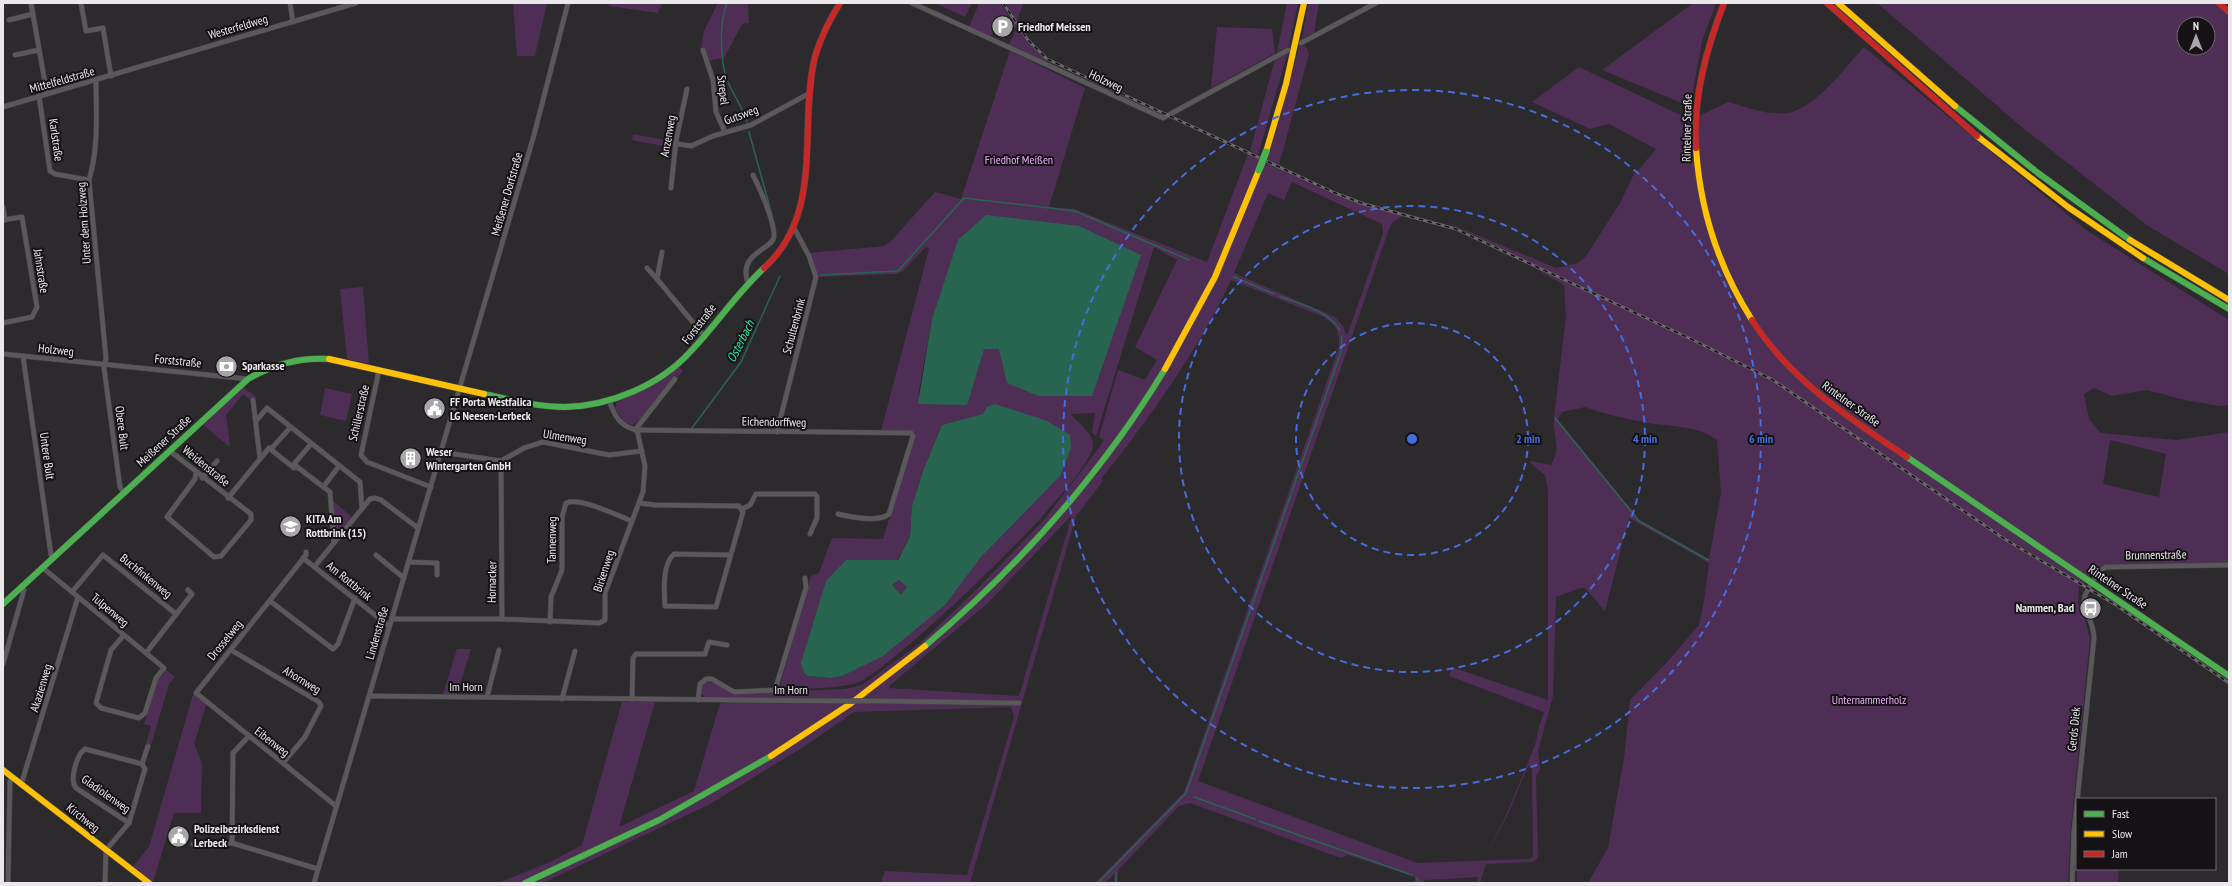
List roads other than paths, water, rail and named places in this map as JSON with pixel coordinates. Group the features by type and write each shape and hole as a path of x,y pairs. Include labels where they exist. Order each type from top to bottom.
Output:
{"main road":[{"name":"Forststraße","path":"369,367 516,402 550,406 577,406 609,400 656,380 680,363 705,337 736,296 776,257 794,228 804,196 807,175 810,93 814,61 819,46 840,3"},
{"path":"525,883 648,826 707,794 798,740 892,674 982,597 1020,559 1081,489 1112,448 1153,388 1199,309 1219,269 1266,152 1286,84 1304,3"},
{"name":"Rintelner Straße","path":"1724,3 1711,36 1699,88 1696,127 1697,171 1703,208 1712,239 1729,282 1750,318 1786,364 1820,396 2035,546 2229,676"},
{"path":"1827,3 1931,96 2027,176 2104,232 2190,287 2229,309"},
{"path":"1838,3 1897,56 2026,164 2108,226 2229,300"},
{"path":"2219,3 2229,12"},
{"name":"Meißener Straße","path":"3,604 248,379 279,365 307,358 340,361 369,367"},
{"name":"Kirchweg","path":"3,770 149,883"}],"street":[{"path":"31,3 47,94"},
{"path":"81,3 86,30 103,28 111,76"},
{"path":"290,3 293,22"},
{"name":"Westerfeldweg","path":"126,71 356,3"},
{"name":"Meißener Dorfstraße","path":"460,389 548,85 568,3"},
{"name":"Holzweg","path":"912,3 1163,118 1288,50"},
{"path":"1301,43 1376,3"},
{"path":"9,20 33,14"},
{"path":"15,55 39,50"},
{"name":"Strepel","path":"703,50 713,80 716,112 725,132"},
{"name":"Mittelfeldstraße","path":"3,107 126,71"},
{"name":"Unter dem Holzweg","path":"96,80 97,132 94,162 89,180 106,365"},
{"name":"Anzenweg","path":"671,188 676,141 687,89"},
{"name":"Gutsweg","path":"676,141 678,144 691,146 725,132 751,125 810,93"},
{"name":"Karlstraße","path":"40,96 50,170 55,174 89,180"},
{"path":"748,283 745,272 746,267 764,246 772,242 774,236 765,201 753,175"},
{"path":"3,207 4,220"},
{"name":"Jahnstraße","path":"3,323 32,317 36,307 22,217 4,220"},
{"name":"Schultenbrink","path":"777,432 816,277 809,256 794,228"},
{"path":"657,279 662,252"},
{"path":"647,268 705,337"},
{"name":"Holzweg","path":"3,354 106,365"},
{"name":"Untere Bult","path":"22,356 51,555 54,558"},
{"name":"Forststraße","path":"106,365 248,379"},
{"name":"Obere Bult","path":"106,365 104,368 120,487 124,493"},
{"name":"Schillerstraße","path":"379,370 361,455 367,462 431,487"},
{"path":"609,400 617,419 626,426 636,430 675,379"},
{"name":"Lindenstraße","path":"314,883 460,389"},
{"path":"253,400 260,459"},
{"path":"256,421 267,408 290,428 360,482 362,509"},
{"name":"Weidenstraße","path":"228,498 260,459 290,428"},
{"name":"Eichendorffweg","path":"636,430 911,433 913,436 889,514 884,518 850,517 838,514"},
{"name":"Birkenweg","path":"500,620 599,623 605,620 605,593 640,503 645,481 642,451 636,430"},
{"name":"Ulmenweg","path":"501,461 524,448 543,442 609,455 642,451"},
{"path":"294,466 294,464 311,444"},
{"path":"271,449 324,486 339,466"},
{"name":"Weidenstraße","path":"170,451 202,478 251,514 251,520 224,554 214,557 167,517 195,479 196,473"},
{"path":"441,452 501,461"},
{"path":"202,478 217,460"},
{"name":"Hornacker","path":"392,619 500,620 503,590 501,461"},
{"name":"Am Rottbrink","path":"324,486 330,492 334,543"},
{"path":"742,509 750,505 756,494 815,494 817,497 817,518 810,534"},
{"name":"Am Rottbrink","path":"315,566 370,499 376,498 381,500 418,528"},
{"name":"Tannenweg","path":"550,622 551,597 562,570 562,517 566,503 572,500 582,502 632,521"},
{"path":"640,503 655,505 739,506 742,509"},
{"path":"731,555 674,554 671,557 664,579 665,606 716,607 731,555 743,512 742,509"},
{"name":"Drosselweg","path":"196,693 303,558 306,552"},
{"name":"Buchfinkenweg","path":"72,592 103,555 176,614"},
{"path":"376,555 404,578"},
{"name":"Am Rottbrink","path":"303,558 389,626"},
{"path":"408,562 437,563 437,575"},
{"name":"Brunnenstraße","path":"2092,583 2102,568 2110,566 2229,565"},
{"name":"Tulpenweg","path":"43,568 164,668 156,678 145,714 139,718 98,707 96,699 111,650 124,635"},
{"path":"698,700 700,684 706,679 712,679 734,692 775,690 806,588 806,578"},
{"name":"Gerds Diek","path":"2077,798 2094,638 2083,598 2092,583"},
{"path":"3,664 24,590 22,587"},
{"path":"146,653 192,594 188,590"},
{"name":"Akazienweg","path":"21,785 78,597"},
{"path":"270,600 333,649 338,644 354,598"},
{"path":"632,699 632,658 636,654 705,654 709,642 727,645"},
{"name":"Ahornweg","path":"231,650 319,702 321,706 305,737 283,763"},
{"path":"487,698 499,650"},
{"path":"562,699 575,651"},
{"name":"Eibenweg","path":"196,693 336,806"},
{"name":"Im Horn","path":"369,696 1019,703"},
{"path":"232,843 233,753 249,736"},
{"name":"Gladiolenweg","path":"142,764 148,746"},
{"name":"Gladiolenweg","path":"106,850 129,823 145,769 142,764 85,748 80,754 72,782 76,788 129,823"},
{"path":"8,883 10,782 12,778"},
{"name":"Gerds Diek","path":"2072,883 2076,812"},
{"path":"193,844 232,843 318,869"},
{"path":"105,883 106,850"}],"waterway":[{"name":"Osterbach","path":"727,3 724,11 721,41 723,62 727,80 747,122"},
{"name":"Osterbach","path":"749,132 772,215"},
{"path":"821,275 898,271 964,198 1075,211 1189,260"},
{"name":"Osterbach","path":"692,428 741,362 780,276"},
{"path":"1234,277 1274,294"},
{"path":"1279,296 1312,308 1321,313 1335,323 1340,330"},
{"path":"1098,883 1186,793 1341,352 1342,336"},
{"path":"1555,418 1639,521 1708,560"},
{"path":"1194,797 1255,819"},
{"path":"1259,821 1412,875"},
{"path":"1116,873 1116,883"},
{"path":"1417,878 1418,883"}],"railway":[{"path":"1003,3 1028,40 1047,59 1335,193 1364,204 1456,229 1691,339 1773,380 2003,538 2116,605 2229,683"}],"place":[{"name":"Friedhof Meissen","path":"1003,27"},
{"name":"Sparkasse","path":"226,366"},
{"name":"FF Porta Westfalica LG Neesen-Lerbeck","path":"434,409"},
{"name":"Weser Wintergarten GmbH","path":"410,459"},
{"name":"KITA Am Rottbrink (15)","path":"291,526"},
{"name":"Nammen, Bad","path":"2090,608"},
{"name":"Polizeibezirksdienst Lerbeck","path":"178,836"}],"park label":[{"name":"Friedhof Meißen","path":"1019,160"},
{"name":"Unternammerholz","path":"1869,700"}]}
